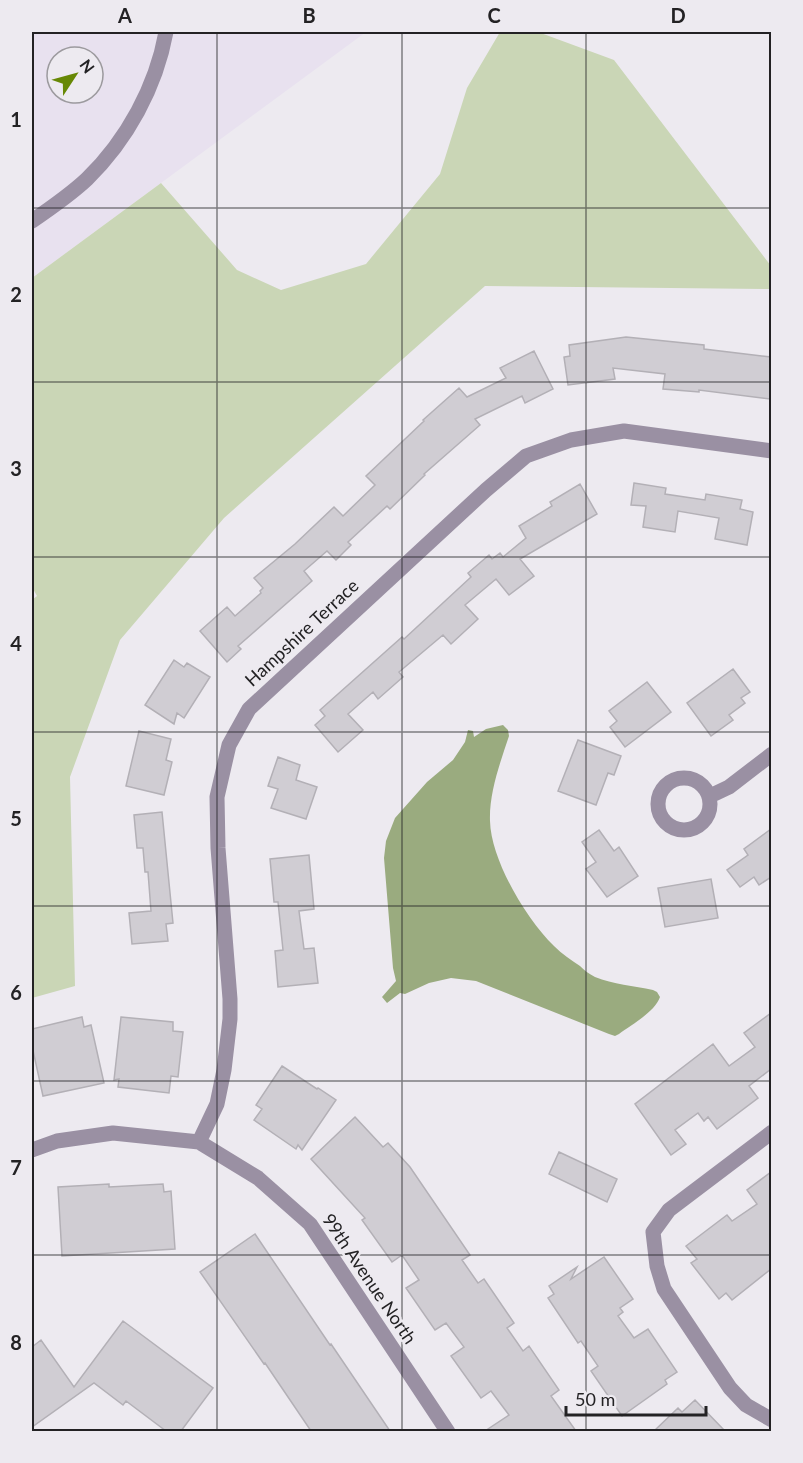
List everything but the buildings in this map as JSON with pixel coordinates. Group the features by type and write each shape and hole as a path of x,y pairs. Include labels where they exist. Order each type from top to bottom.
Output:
{"street":[{"path":"32,221 86,180 110,153 134,118 153,79 166,32"},
{"name":"Hampshire Terrace","path":"199,1142 217,1104 230,1019 218,848 217,797 229,745 249,709 477,497 526,456 571,440 624,431 771,451"},
{"path":"710,796 729,787 771,754"},
{"path":"771,1132 669,1210 653,1232 657,1266 664,1289 730,1389 746,1405 771,1420"},
{"name":"99th Avenue North","path":"32,1150 57,1141 113,1133 199,1142 258,1178 310,1224 448,1431"}],"shaded area":[{"path":"32,32 366,32 32,278"},
{"path":"500,32 538,32 614,60 771,266 771,289 485,286 224,518 120,640 70,777 75,986 32,998 32,600 37,596 32,587 32,278 161,183 237,270 281,290 366,264 440,174 467,88"},
{"path":"503,725 508,730 509,736 493,789 490,821 496,853 512,888 532,921 543,934 560,952 587,972 609,981 653,990 660,997 648,1013 615,1036 476,981 451,978 429,983 405,994 400,993 387,1003 382,997 396,981 384,858 386,841 395,818 427,782 453,760 465,742 468,730 473,731 474,737 486,729"}]}
